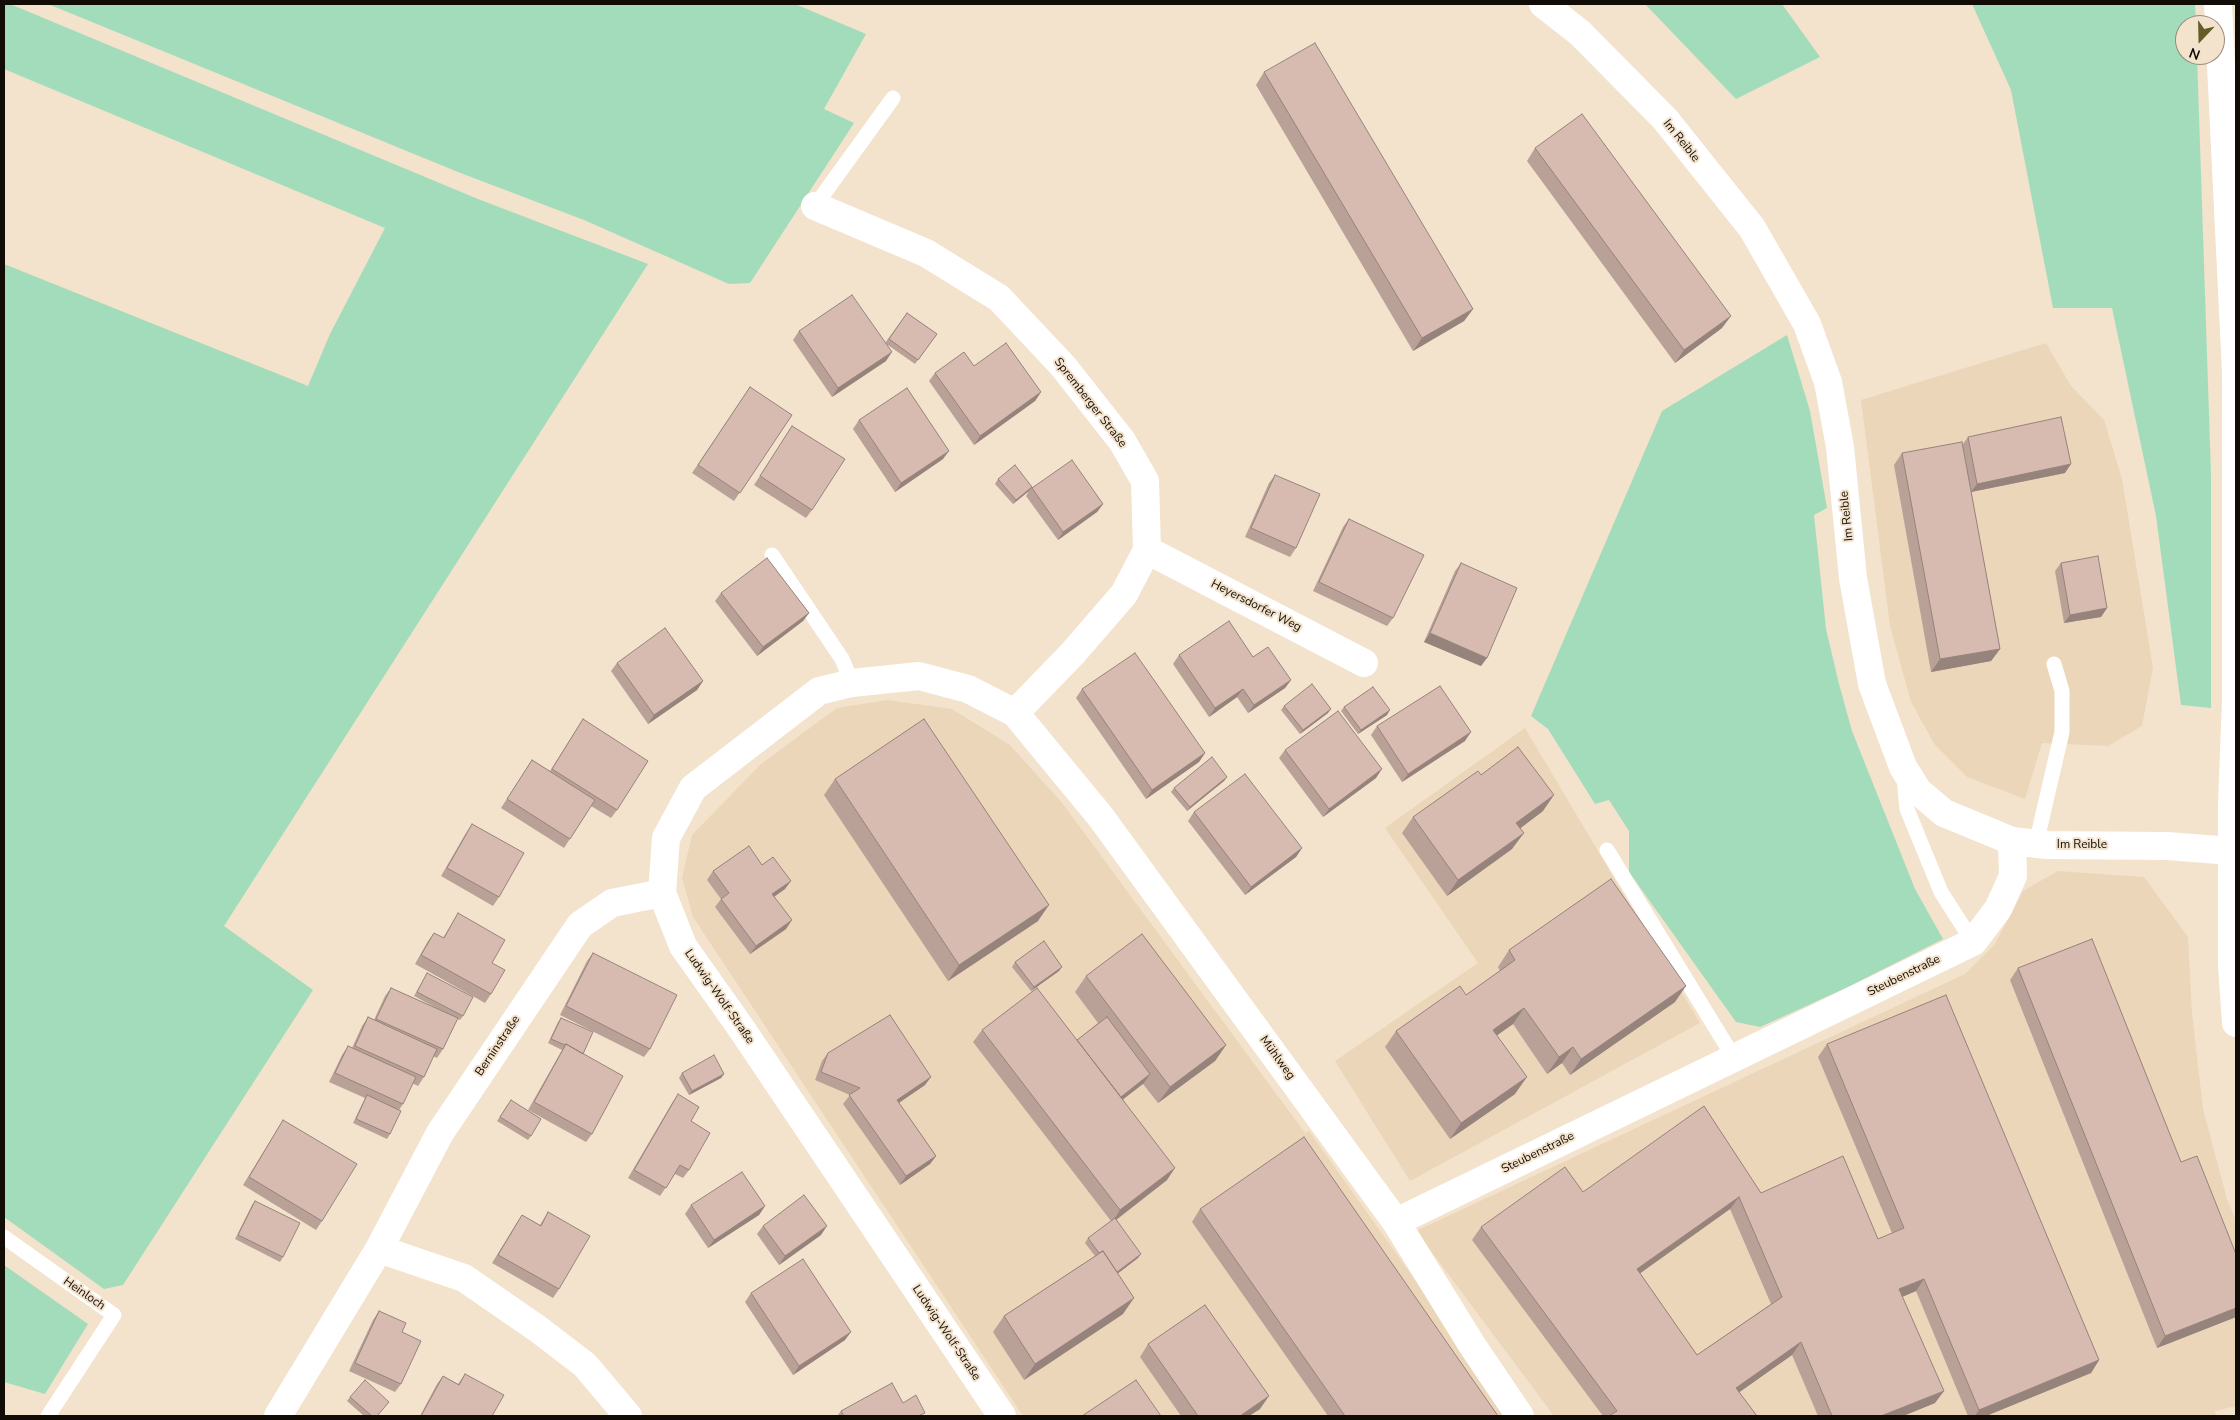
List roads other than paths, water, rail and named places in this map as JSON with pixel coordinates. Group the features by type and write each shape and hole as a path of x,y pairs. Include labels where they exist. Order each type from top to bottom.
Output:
{"street":[{"name":"Im Reible","path":"1543,4 1580,33 1665,119 1752,228 1806,324 1828,382 1840,446 1853,578 1872,684 1903,766 1918,791 1944,813 2024,842 2167,846 2232,851"},
{"path":"2218,4 2236,372 2236,700 2232,803 2232,966 2236,1023"},
{"name":"Spremberger Straße","path":"815,206 926,253 999,298 1063,366 1122,441 1145,481 1147,550 1124,594 1073,653 1015,713"},
{"name":"Heyersdorfer Weg","path":"1147,550 1364,663"},
{"name":"Ludwig-Wolf-Straße","path":"1002,1416 741,1028 683,946 662,893 666,838 693,788 819,691 852,683 919,676 968,689 1015,713"},
{"name":"Mühlweg","path":"1015,713 1100,816 1396,1222 1472,1345 1520,1416"},
{"name":"Steubenstraße","path":"1396,1222 1973,942 1998,909 2013,876 2024,842"},
{"name":"Berninstraße","path":"278,1416 379,1249 440,1133 580,926 612,903 662,893"},
{"path":"379,1249 464,1278 538,1329 584,1365 628,1416"}],"lane":[{"path":"815,206 894,98"},
{"path":"772,555 842,659 852,683"},
{"path":"2024,842 2062,732 2062,691 2054,664"},
{"path":"1903,766 1907,809 1941,892 1973,942"},
{"path":"1607,850 1734,1058"},
{"name":"Heinloch","path":"4,1237 114,1315 48,1416"}]}
